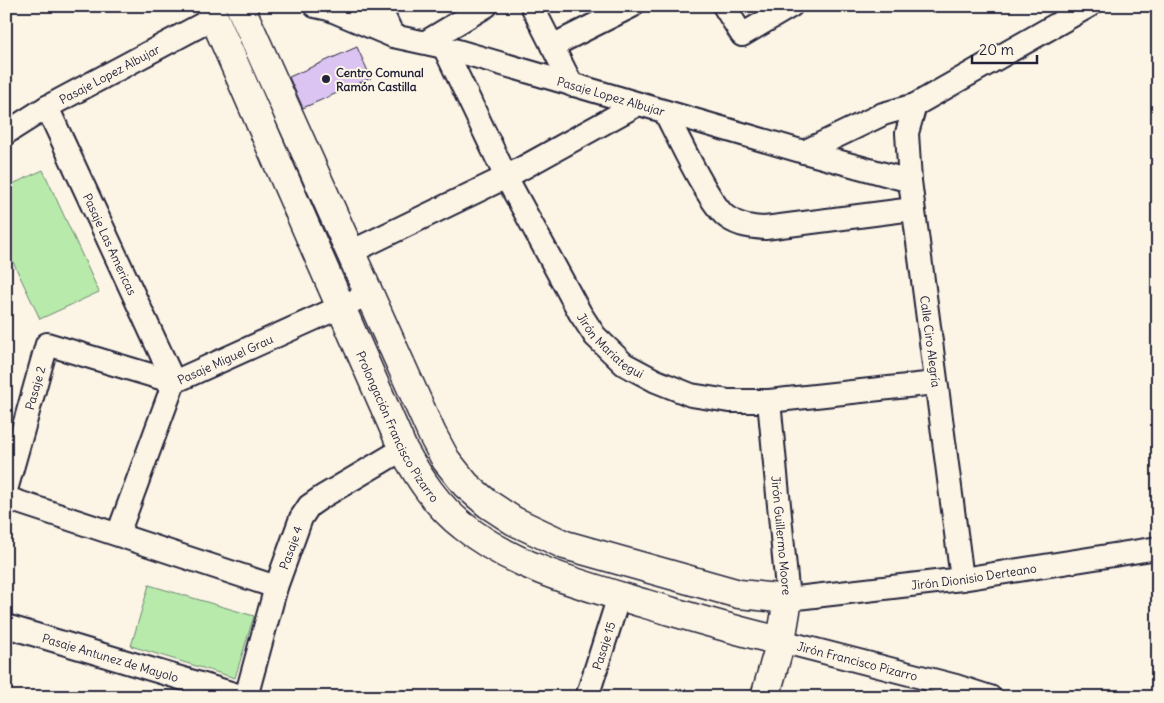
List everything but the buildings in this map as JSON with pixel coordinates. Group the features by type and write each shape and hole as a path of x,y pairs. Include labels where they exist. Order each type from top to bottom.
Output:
{"main road":[{"name":"Prolongación Francisco Pizarro","path":"241,6 432,434 446,460 466,485 488,504 514,521 565,544 739,594 788,599"},
{"name":"Prolongación Francisco Pizarro","path":"212,12 402,449 417,475 437,501 462,526 495,550 555,575 745,633 781,641"},
{"name":"Jirón Guillermo Moore","path":"765,697 781,641 788,599"}],"street":[{"name":"Pasaje Lopez Albujar","path":"315,6 329,9 393,36 435,45 910,181"},
{"path":"379,6 393,36"},
{"path":"435,45 486,6"},
{"path":"532,6 572,85"},
{"path":"552,46 632,6"},
{"path":"724,6 742,35 791,6"},
{"path":"804,152 883,114 915,105 1089,6"},
{"name":"Pasaje Lopez Albujar","path":"6,133 47,107 212,12"},
{"name":"Jirón Mariategui","path":"435,45 580,313 596,336 624,364 656,381 691,395 728,400 769,401 935,383"},
{"path":"351,252 506,177 638,104"},
{"name":"Calle Ciro Alegría","path":"915,105 907,133 910,181 962,579"},
{"name":"Pasaje Las Americas","path":"47,107 174,382"},
{"path":"665,112 713,203 726,217 743,226 765,228 913,209"},
{"name":"Pasaje Miguel Grau","path":"118,534 174,382 369,294"},
{"name":"Pasaje 2","path":"6,490 47,344 174,382"},
{"name":"Jirón Guillermo Moore","path":"769,401 788,599"},
{"name":"Pasaje 4","path":"245,697 276,587 301,518 310,506 402,449"},
{"path":"6,498 276,587"},
{"name":"Jirón Dionisio Derteano","path":"788,599 962,579 1158,548"},
{"name":"Pasaje 15","path":"587,697 619,596"},
{"name":"Pasaje Antunez de Mayolo","path":"6,626 245,697"},
{"name":"Jirón Francisco Pizarro","path":"781,641 956,686 990,697"}],"green space":[{"path":"43,170 99,292 40,319 6,247 6,187"},
{"path":"149,585 254,616 235,678 131,646"}],"place":[{"name":"Centro Comunal Ramón Castilla","path":"326,79"}]}
